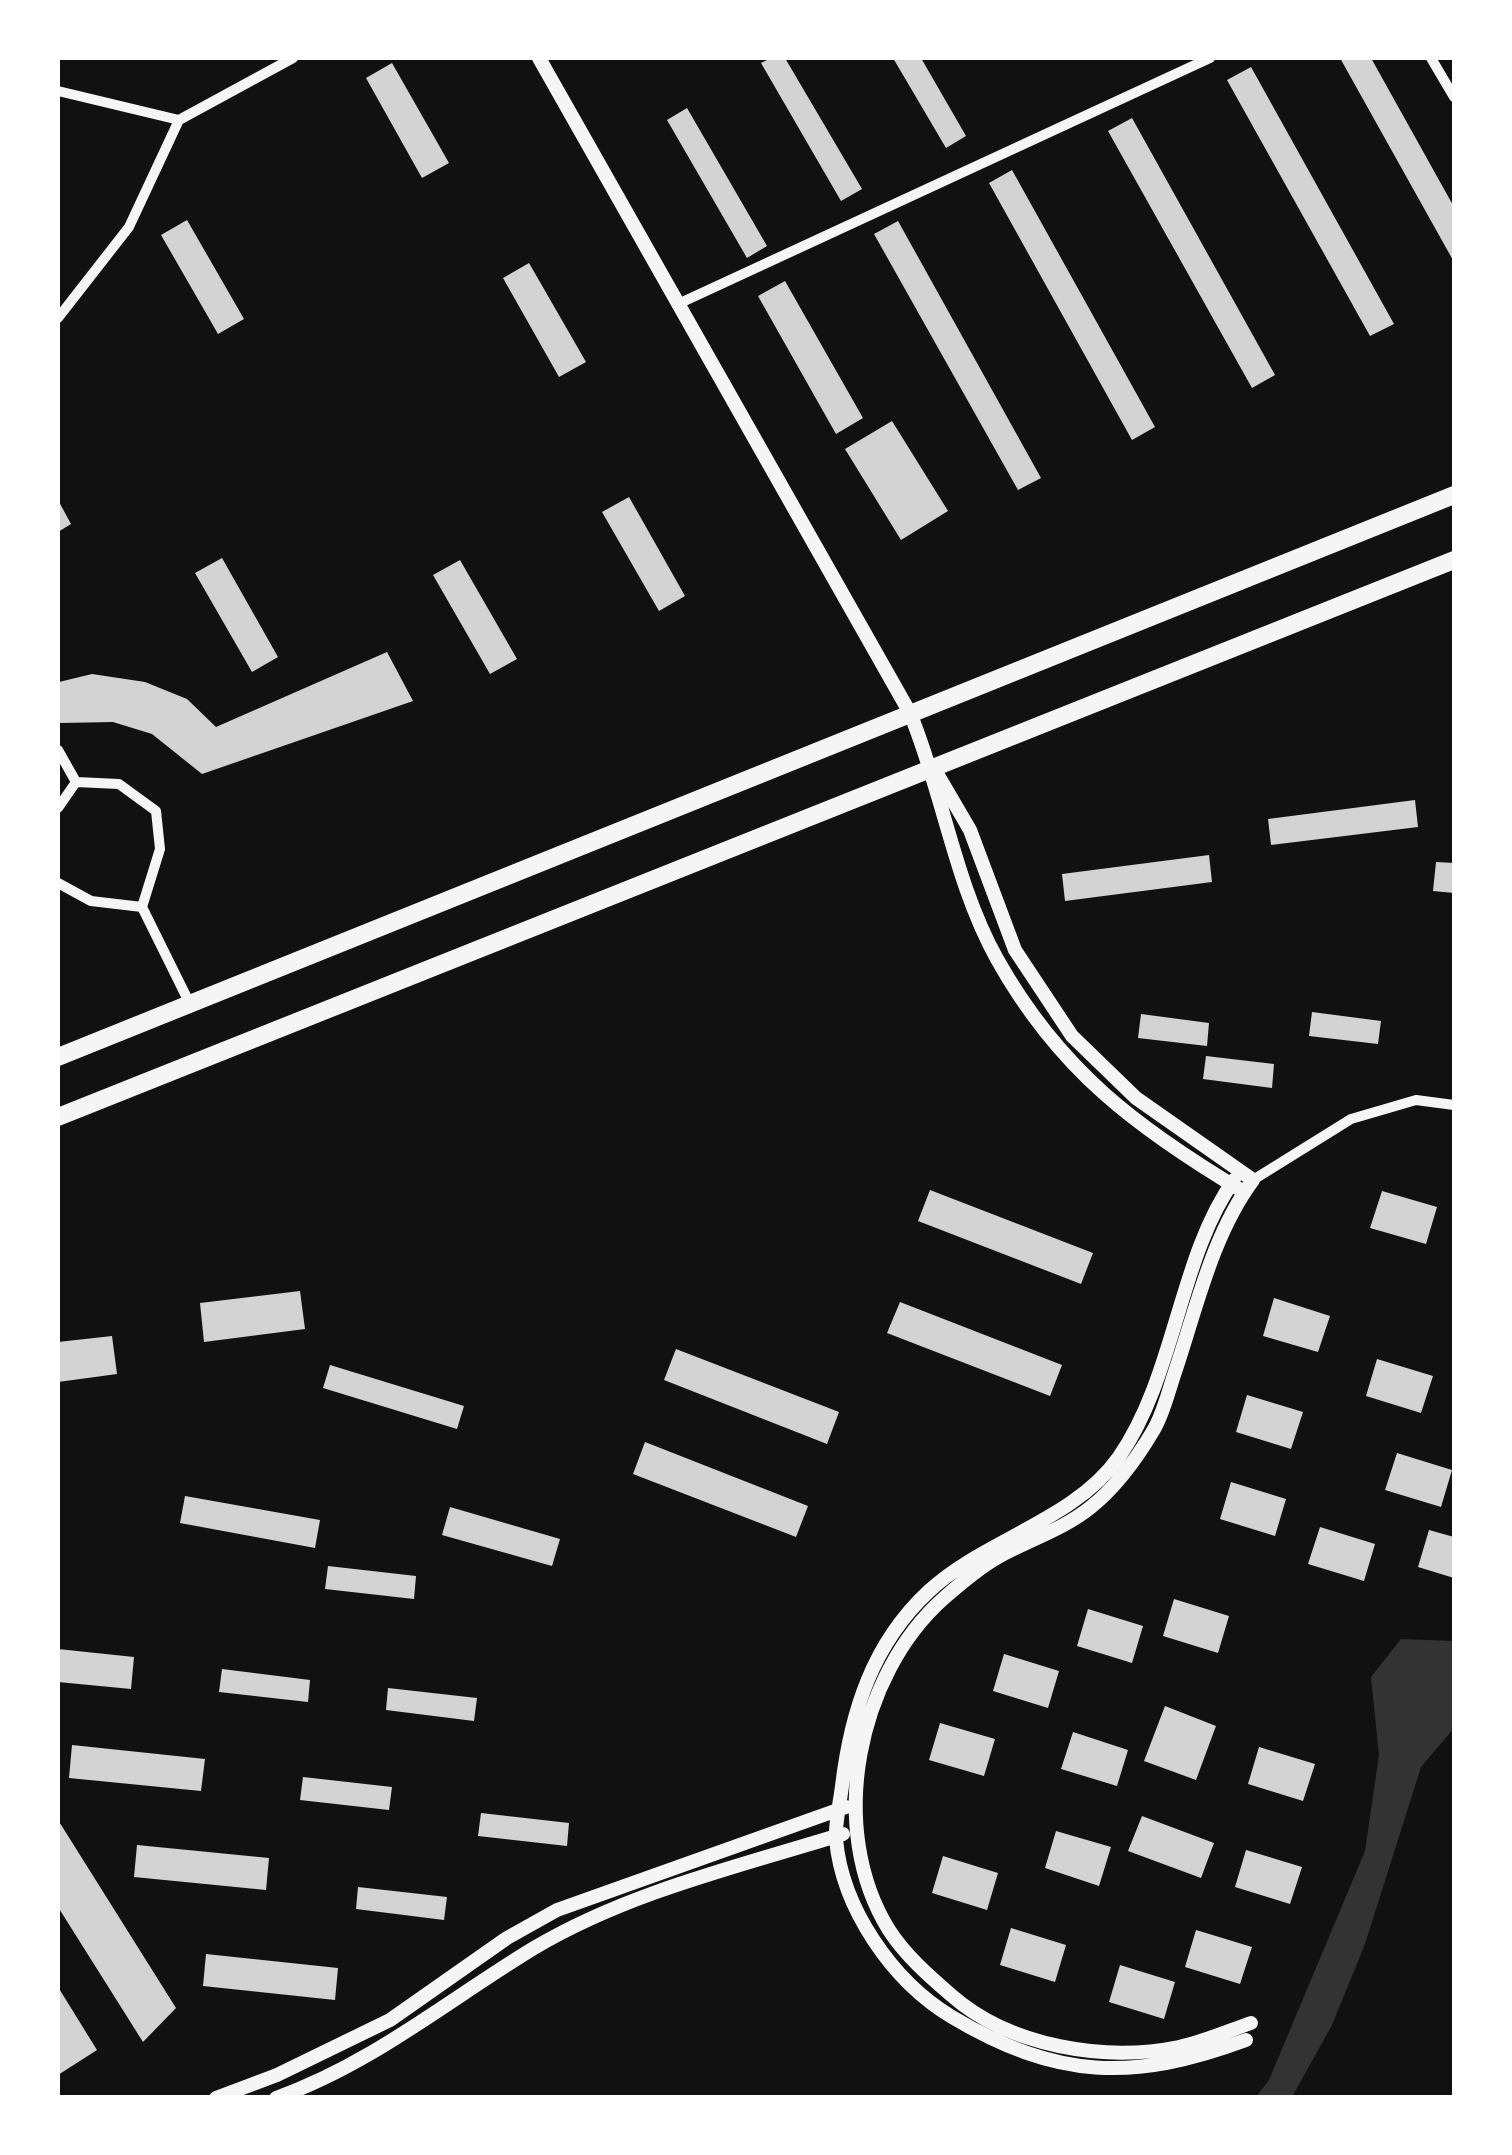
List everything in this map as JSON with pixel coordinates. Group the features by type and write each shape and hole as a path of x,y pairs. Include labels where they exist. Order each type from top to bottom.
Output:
{"highway":[{"path":"58,1057 1454,495"},
{"path":"58,1117 1454,560"}],"street":[{"path":"58,318 129,227 180,120 292,58"},
{"path":"539,58 910,714 932,766 970,830 1015,950 1072,1036 1136,1098 1242,1182"},
{"path":"678,304 1210,58"},
{"path":"1431,58 1454,97"},
{"path":"58,91 180,120"},
{"path":"58,750 76,782"},
{"path":"932,766 952,842 996,957 1058,1049 1124,1115 1242,1182"},
{"path":"76,782 119,784 156,811 160,849 142,907 190,1004"},
{"path":"58,808 76,782"},
{"path":"58,883 90,901 142,907"},
{"path":"1251,2023 1246,2040 1188,2062 1135,2069 1062,2065 996,2043 944,2012 874,1943 853,1905 836,1837 860,1691 886,1642 928,1592 987,1548 1081,1495 1115,1462 1144,1419 1212,1219 1242,1182 1351,1118 1416,1100 1454,1106"},
{"path":"1242,1182 1156,1428 1126,1471 1091,1507 994,1558 942,1600 902,1650 876,1696 856,1803 857,1830 870,1892 890,1930 955,1999 1000,2027 1068,2048 1129,2054 1182,2046 1251,2023"},
{"path":"216,2098 277,2076 390,2020 507,1938 558,1910 856,1803"},
{"path":"276,2098 384,2047 536,1947 579,1925 656,1892 857,1830"}],"shaded area":[{"path":"1401,1639 1454,1641 1454,1728 1421,1767 1365,1944 1332,2025 1292,2097 1256,2097 1269,2080 1365,1851 1379,1755 1371,1677"}],"building":[{"path":"785,58 862,189 841,201 761,63"},
{"path":"893,58 921,58 966,136 946,148"},
{"path":"1340,58 1371,58 1454,207 1454,262"},
{"path":"392,63 449,163 422,178 366,78"},
{"path":"1251,67 1394,324 1370,336 1227,80"},
{"path":"687,108 767,246 747,258 667,120"},
{"path":"1132,118 1275,375 1252,388 1108,131"},
{"path":"1012,170 1155,427 1132,440 989,183"},
{"path":"187,220 244,319 218,334 161,235"},
{"path":"898,221 1041,478 1018,490 874,234"},
{"path":"529,263 586,362 559,377 503,278"},
{"path":"785,281 863,418 836,434 758,296"},
{"path":"892,421 948,511 901,540 845,449"},
{"path":"629,497 685,596 659,611 602,512"},
{"path":"58,500 71,524 58,532"},
{"path":"222,558 278,657 252,672 195,573"},
{"path":"460,560 517,659 490,674 433,575"},
{"path":"387,652 413,701 202,774 152,734 113,722 60,723 59,682 92,674 145,682 187,699 216,727"},
{"path":"1415,800 1418,827 1271,845 1268,819"},
{"path":"1209,855 1212,882 1065,901 1062,874"},
{"path":"1436,862 1454,863 1454,893 1433,891"},
{"path":"1312,1012 1381,1021 1378,1044 1309,1036"},
{"path":"1141,1014 1209,1023 1207,1046 1138,1038"},
{"path":"1206,1056 1274,1064 1272,1088 1203,1079"},
{"path":"930,1190 1093,1253 1081,1284 918,1221"},
{"path":"1382,1191 1437,1207 1426,1244 1370,1228"},
{"path":"300,1291 305,1329 204,1342 200,1303"},
{"path":"1274,1298 1330,1316 1318,1352 1263,1336"},
{"path":"900,1302 1062,1365 1050,1396 887,1333"},
{"path":"112,1336 117,1374 58,1382 58,1342"},
{"path":"676,1349 839,1412 827,1444 664,1380"},
{"path":"1377,1359 1433,1376 1421,1413 1366,1396"},
{"path":"330,1365 464,1406 457,1429 323,1388"},
{"path":"1247,1395 1303,1412 1291,1449 1236,1432"},
{"path":"645,1442 808,1506 796,1537 633,1474"},
{"path":"1397,1453 1452,1470 1441,1507 1385,1490"},
{"path":"1231,1482 1286,1499 1275,1536 1220,1519"},
{"path":"185,1496 320,1520 315,1548 180,1523"},
{"path":"450,1507 560,1539 552,1566 442,1535"},
{"path":"1320,1527 1375,1544 1364,1581 1308,1564"},
{"path":"1429,1530 1454,1537 1454,1578 1418,1567"},
{"path":"328,1566 416,1576 414,1599 325,1589"},
{"path":"1174,1599 1229,1616 1218,1653 1163,1636"},
{"path":"1088,1609 1143,1626 1132,1663 1077,1646"},
{"path":"58,1649 134,1657 131,1689 58,1682"},
{"path":"1004,1654 1059,1671 1048,1708 993,1691"},
{"path":"222,1669 310,1680 308,1702 219,1692"},
{"path":"388,1688 477,1698 474,1721 386,1710"},
{"path":"1165,1706 1216,1726 1196,1780 1144,1761"},
{"path":"940,1723 995,1739 984,1776 929,1760"},
{"path":"1073,1732 1128,1750 1117,1786 1061,1769"},
{"path":"72,1745 205,1759 201,1791 69,1778"},
{"path":"1259,1747 1315,1764 1303,1801 1248,1784"},
{"path":"303,1777 392,1787 389,1810 300,1800"},
{"path":"481,1813 569,1823 567,1846 478,1836"},
{"path":"1142,1816 1214,1843 1201,1878 1128,1851"},
{"path":"58,1820 176,2008 143,2042 58,1907"},
{"path":"1056,1831 1111,1847 1099,1886 1045,1868"},
{"path":"137,1845 269,1858 266,1890 134,1877"},
{"path":"1246,1850 1302,1867 1290,1904 1235,1887"},
{"path":"943,1856 998,1873 987,1910 932,1893"},
{"path":"358,1887 447,1897 444,1920 356,1909"},
{"path":"1011,1928 1066,1945 1055,1982 1000,1965"},
{"path":"1196,1930 1252,1947 1240,1984 1185,1967"},
{"path":"206,1954 338,1968 335,2000 203,1986"},
{"path":"1120,1965 1175,1982 1164,2019 1109,2002"},
{"path":"58,1987 97,2050 58,2075"}]}
